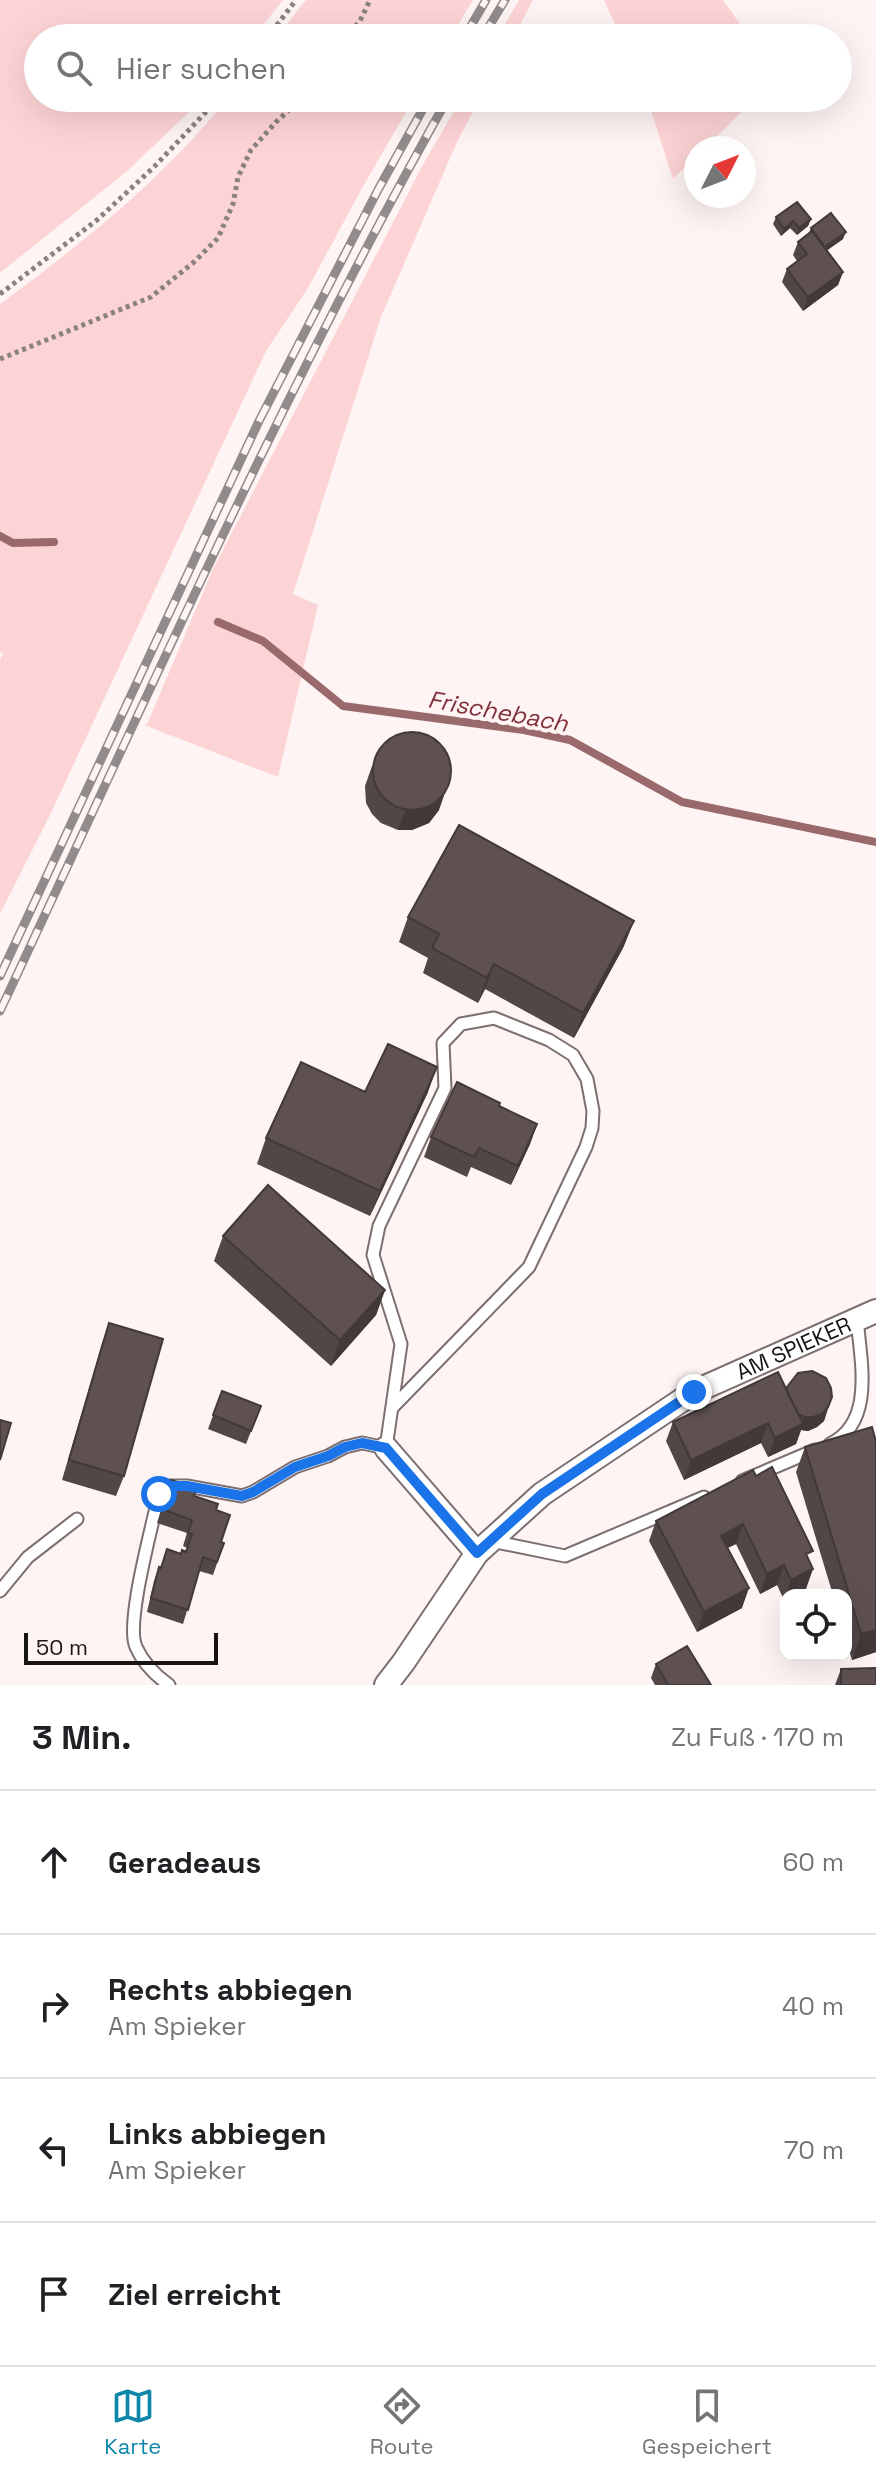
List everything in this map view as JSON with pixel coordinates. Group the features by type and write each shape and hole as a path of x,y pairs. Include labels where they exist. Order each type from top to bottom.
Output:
{"street":[{"name":"AM SPIEKER","path":"386,1685 484,1547 542,1494 694,1392 867,1315"},
{"path":"386,1448 484,1547"}],"lane":[{"path":"169,1685 145,1663 135,1645 132,1621 159,1494 168,1486 187,1486 242,1496 295,1467 345,1447 362,1443 386,1448 401,1344 373,1255 379,1226 445,1088 443,1043 461,1024 494,1018 549,1040 573,1055 587,1079 593,1111 592,1128 529,1267 392,1408"},
{"path":"736,1484 836,1441 849,1429 863,1401 867,1315"},
{"path":"484,1547 565,1556 722,1490"},
{"path":"0,1591 28,1557 77,1519"}],"path":[{"path":"278,24 296,0"},
{"path":"357,24 370,0"},
{"path":"0,294 97,220 154,167 206,112"},
{"path":"0,359 151,297 194,262 218,238 233,204 238,177 251,150 287,112"}],"shaded area":[{"path":"0,0 283,0 264,24 24,24 24,112 189,112 126,172 0,273"},
{"path":"306,0 473,0 458,24 287,24"},
{"path":"519,0 533,0 520,24 505,24"},
{"path":"604,0 723,0 740,24 615,24"},
{"path":"216,112 406,112 308,288 266,351 51,813 0,914 0,660 3,654 0,652 0,304 121,208"},
{"path":"454,112 473,112 381,317 293,594 318,605 278,777 144,725 213,569 426,159"},
{"path":"651,112 742,112 717,136 684,136 684,168 673,179"}],"building":[{"path":"797,202 811,219 799,228 793,221 784,229 776,217"},
{"path":"831,213 846,232 825,247 811,228"},
{"path":"812,231 843,272 808,297 787,269 807,254 798,242"},
{"path":"404,732 420,732 434,738 445,749 451,771 445,793 434,804 420,810 404,810 390,804 379,793 373,779 373,763 379,749 390,738"},
{"path":"459,825 634,921 583,1013 494,964 487,978 432,948 439,934 408,917"},
{"path":"388,1044 437,1067 380,1191 266,1138 301,1062 365,1092"},
{"path":"457,1082 537,1124 518,1166 479,1148 474,1157 431,1137"},
{"path":"268,1185 385,1290 340,1340 223,1236"},
{"path":"109,1323 163,1339 124,1476 69,1460"},
{"path":"812,1371 826,1378 832,1397 822,1414 804,1417 798,1414 787,1387 798,1373"},
{"path":"778,1372 803,1424 775,1438 768,1423 691,1460 673,1422"},
{"path":"222,1391 261,1406 251,1431 213,1415"},
{"path":"0,1420 11,1423 0,1460"},
{"path":"872,1427 876,1442 876,1630 861,1634 852,1604 852,1589 848,1589 805,1447"},
{"path":"772,1467 813,1551 806,1554 813,1569 791,1580 784,1565 767,1574 743,1524 721,1536 749,1588 704,1612 656,1521 753,1470 756,1476"},
{"path":"171,1480 197,1488 194,1496 218,1504 216,1510 230,1515 217,1562 203,1557 188,1610 151,1598 167,1549 181,1554 182,1550 186,1552 192,1534 188,1533 192,1520 162,1509"},
{"path":"687,1646 711,1685 668,1685 656,1664"},
{"path":"876,1668 876,1685 841,1685 841,1669"}],"waterway":[{"name":"Frischebach","path":"0,536 13,543 54,542"},
{"name":"Frischebach","path":"218,622 263,641 343,706 524,730 570,740 682,802 876,842"}],"railway":[{"path":"472,24 486,0"},
{"path":"490,24 505,0"},
{"path":"0,976 259,421 421,112"},
{"path":"0,1011 271,436 440,112"}],"route":[{"path":"159,1494 168,1486 187,1486 242,1496 295,1467 362,1443 386,1448 477,1553 542,1494 694,1392"}]}
